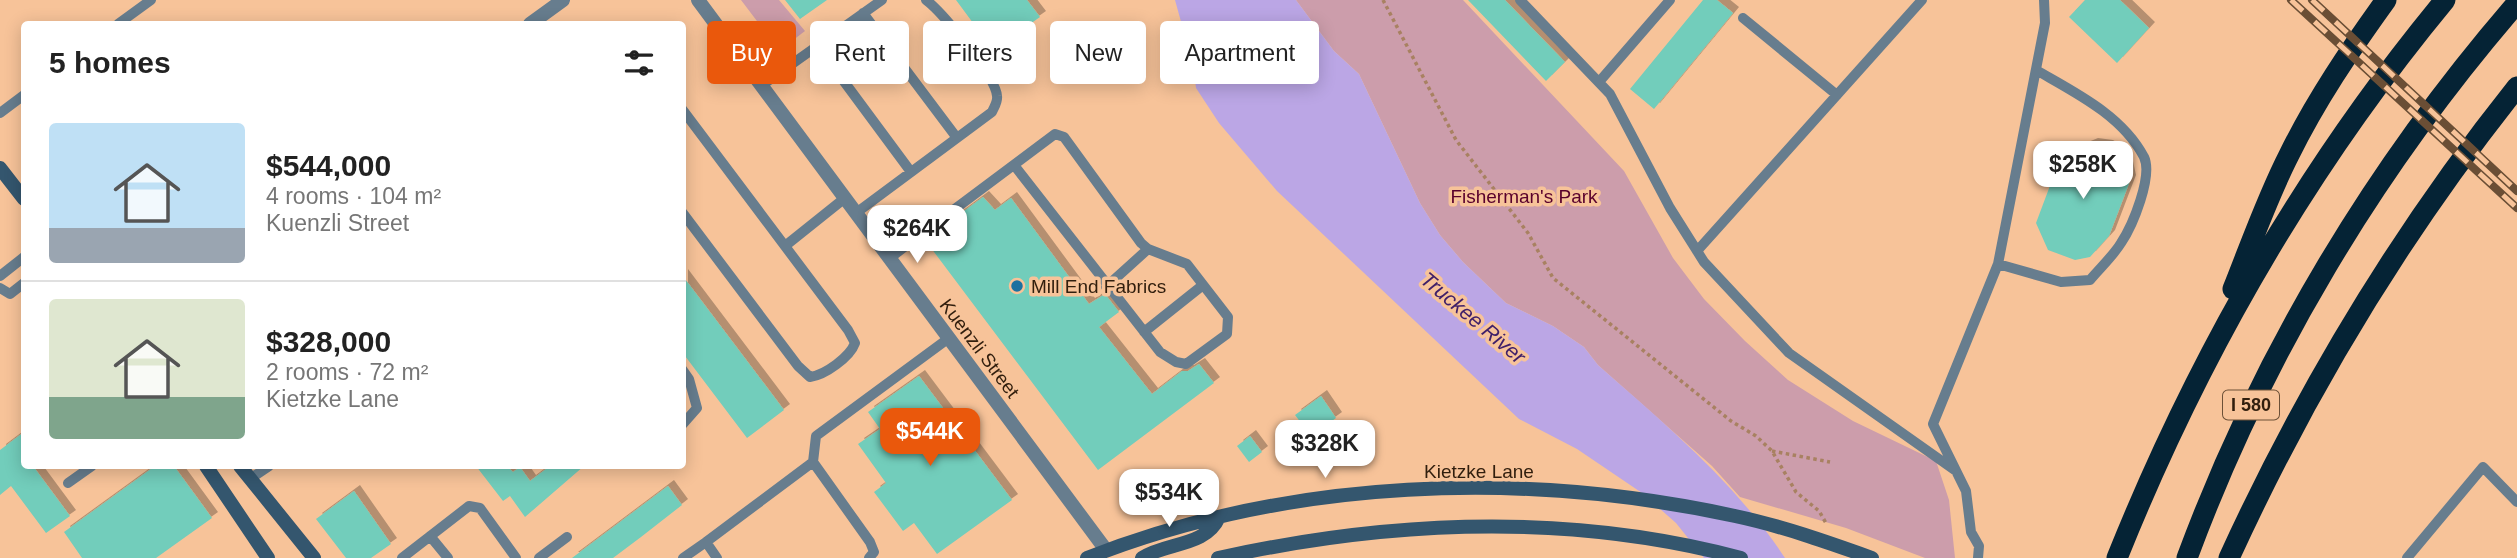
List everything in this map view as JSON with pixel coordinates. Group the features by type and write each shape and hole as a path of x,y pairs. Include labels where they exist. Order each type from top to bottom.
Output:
{"highway":[{"path":"2192,388 2263,213 2308,119 2352,47 2386,0"},
{"name":"I 580","path":"2117,558 2192,388 2280,228 2359,111 2445,0"},
{"path":"2497,27 2517,4"},
{"path":"2497,27 2517,10"},
{"name":"I 580","path":"2187,558 2208,502 2257,391 2331,260 2412,139 2497,27"},
{"path":"2229,558 2303,410 2368,296 2457,164 2517,87"}],"main road":[{"path":"0,167 21,195"},
{"path":"207,469 268,557"},
{"path":"242,469 314,558"},
{"name":"Kietzke Lane","path":"1087,558 1219,517 1269,506 1376,492 1448,489 1556,490 1627,496 1736,516 1808,535 1872,558"},
{"path":"1142,558 1201,537 1214,528 1219,517"},
{"path":"1218,558 1303,540 1412,527 1587,530 1682,544 1741,558"}],"street":[{"path":"534,21 563,0"},
{"name":"Kuenzli Street","path":"698,0 949,338 1104,554"}],"lane":[{"path":"122,21 151,0"},
{"path":"852,21 882,0"},
{"path":"856,213 992,112 998,94 988,73 926,0"},
{"path":"1520,0 1610,94 1670,208 1697,251 1789,353 1956,471"},
{"path":"1599,82 1670,0"},
{"path":"1697,251 1922,0"},
{"path":"1978,558 1979,546 1971,532 1966,491 1933,424 1998,264 2045,23 2044,0"},
{"path":"863,13 957,138"},
{"path":"1743,18 1837,95"},
{"path":"761,86 810,50"},
{"path":"1998,264 2061,282 2090,279 2122,242 2147,181 2145,158 2115,121 2087,99 2036,70"},
{"path":"846,84 911,172"},
{"path":"0,113 21,97"},
{"path":"686,114 855,343 852,352 818,376 810,377 798,366 686,217"},
{"path":"890,258 1055,134 1064,137 1148,249 1187,264 1228,317 1227,334 1186,364 1176,362 1160,352 1106,287 1014,165"},
{"path":"785,246 845,198"},
{"path":"1106,287 1148,249"},
{"path":"0,276 21,259"},
{"path":"0,288 10,294 21,285"},
{"path":"1144,332 1203,285"},
{"path":"869,558 874,552 870,542 813,462 816,436 949,338"},
{"path":"686,375 697,408 686,420"},
{"path":"683,558 813,462"},
{"path":"2407,558 2483,467 2517,502"},
{"path":"68,483 88,469"},
{"path":"250,479 265,469"},
{"path":"402,558 469,506 480,508 516,558"},
{"path":"430,536 448,558"},
{"path":"539,558 567,537"},
{"path":"706,542 717,558"}],"path":[{"path":"1383,0 1456,140 1528,233 1553,278 1772,451 1796,492 1819,511 1831,530"},
{"path":"1772,451 1830,462"}],"green space":[{"path":"741,0 779,0 805,31 796,38 796,21 757,21"},
{"name":"Fisherman's Park","path":"1296,0 1463,0 1624,171 1673,258 1704,299 1745,341 1788,380 1853,421 1936,461 1949,500 1955,558 1925,558 1846,528 1740,497 1712,466 1598,365 1584,347 1553,326 1506,303 1463,262 1440,235 1420,203 1359,74 1334,51 1319,31 1319,21 1312,21"}],"water":[{"path":"1175,0 1296,0 1312,21 1181,21"},
{"name":"Truckee River","path":"1319,31 1334,51 1359,74 1420,203 1440,235 1463,262 1506,303 1553,326 1584,347 1598,365 1674,432 1722,479 1785,558 1704,558 1676,523 1642,493 1577,449 1519,419 1277,191 1219,123 1195,84 1319,84"}],"building":[{"path":"785,0 827,0 800,19"},
{"path":"956,0 1027,0 1040,17 1034,21 972,21"},
{"path":"1468,0 1505,0 1565,62 1546,81"},
{"path":"1703,0 1717,0 1733,13 1654,109 1630,89"},
{"path":"2085,0 2120,0 2149,28 2117,63 2069,17"},
{"path":"2092,144 2107,146 2119,154 2127,167 2130,181 2109,236 2090,257 2075,260 2048,250 2036,223 2057,167 2065,155"},
{"path":"983,197 995,210 1011,198 1089,304 1105,294 1119,312 1099,327 1152,394 1182,371 1188,371 1199,364 1214,383 1098,470 925,240"},
{"path":"686,280 784,410 747,438 686,357"},
{"path":"919,376 1012,500 937,554 914,523 903,531 874,492 886,483 858,444 880,429 868,412"},
{"path":"1321,396 1336,418 1311,436 1295,415"},
{"path":"21,434 21,469 35,469 70,516 46,533 11,486 0,495 0,450"},
{"path":"1250,436 1262,452 1249,462 1237,446"},
{"path":"151,469 176,469 212,518 156,558 82,558 64,532"},
{"path":"478,469 510,469 513,472 521,469 530,481 546,469 581,469 525,517 510,496 503,501"},
{"path":"668,486 682,505 613,558 572,558"},
{"path":"354,491 391,544 371,558 346,558 316,519"}],"railway":[{"path":"2291,0 2517,208"},
{"path":"2312,0 2517,191"}],"place":[{"name":"Mill End Fabrics","path":"1017,286"}]}
